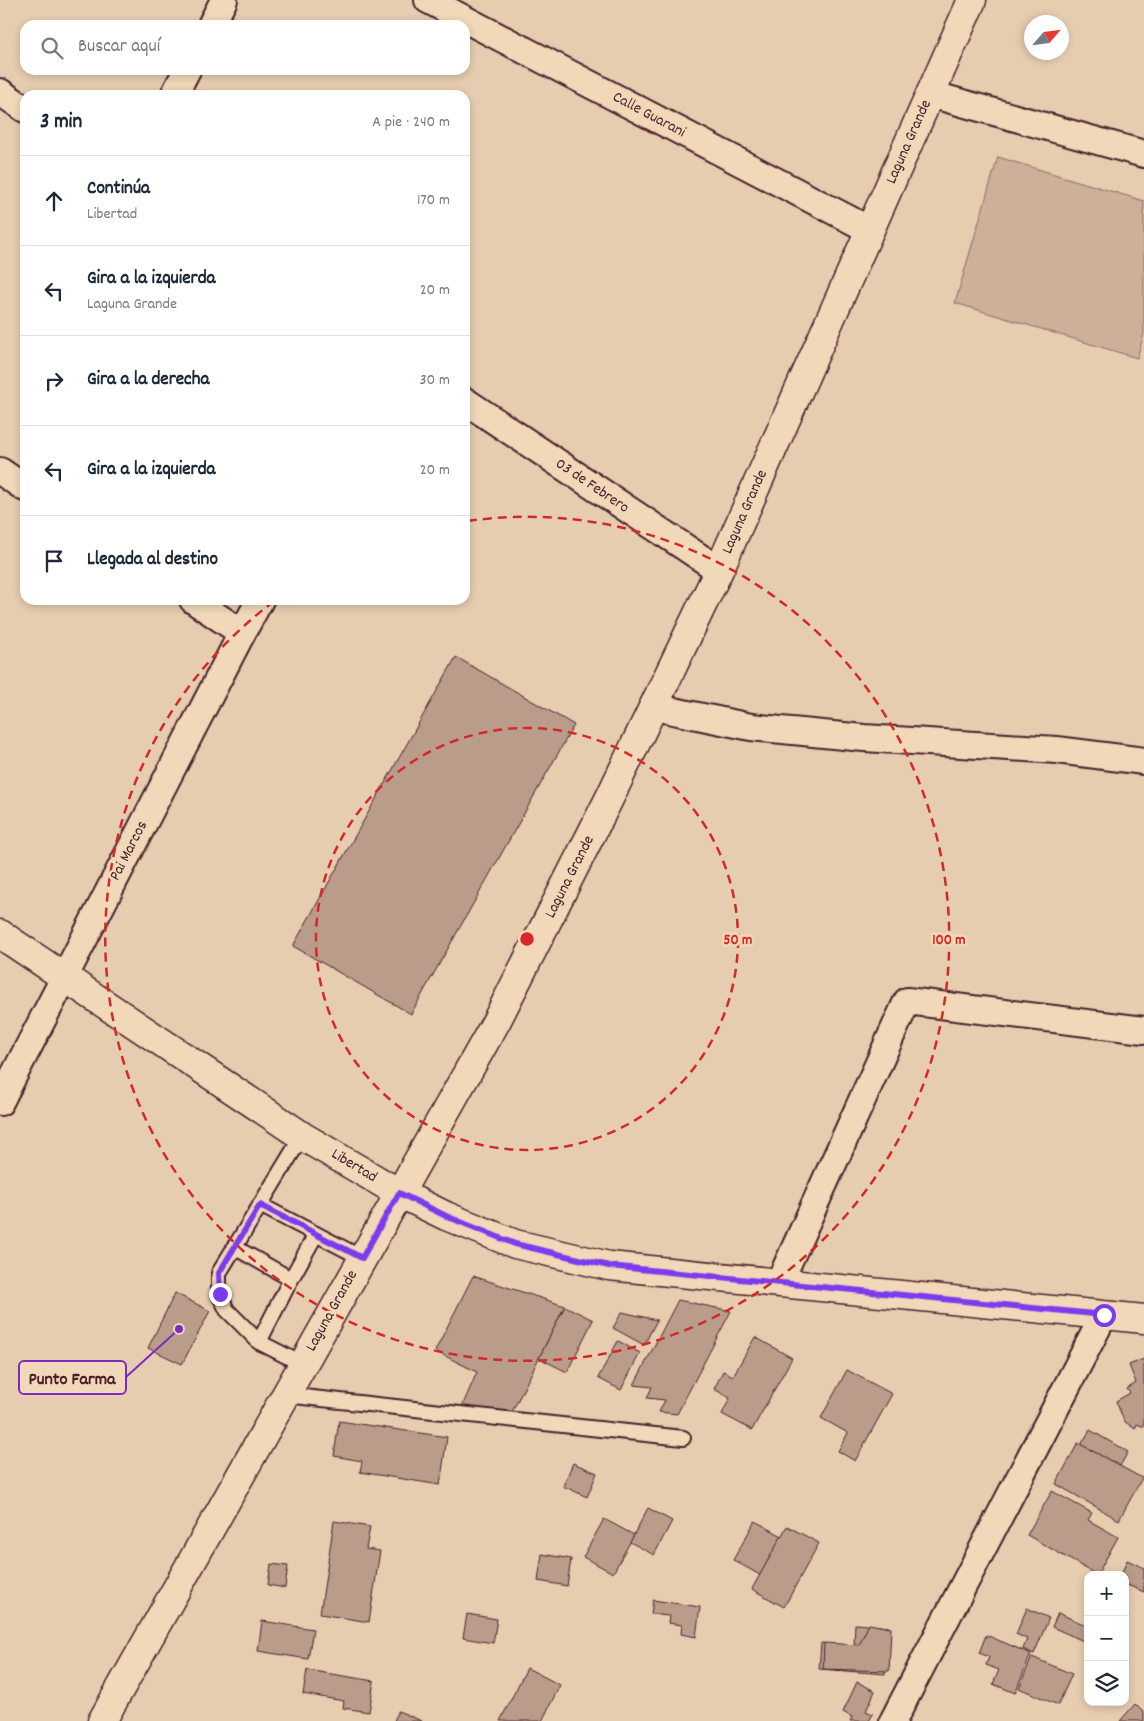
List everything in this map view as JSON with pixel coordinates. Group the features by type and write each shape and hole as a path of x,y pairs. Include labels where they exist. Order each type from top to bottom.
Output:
{"main road":[{"name":"Laguna Grande","path":"102,1721 496,1022 609,799 719,570 972,0"},
{"name":"Libertad","path":"0,934 302,1136 399,1193 446,1216 515,1244 609,1266 1144,1320"}],"street":[{"path":"214,20 224,0"},
{"name":"Calle Guarani","path":"428,0 466,20"},
{"name":"Calle Guarani","path":"470,22 870,230"},
{"path":"177,90 184,75"},
{"path":"0,92 20,106"},
{"path":"930,94 1144,154"},
{"name":"03 de Febrero","path":"470,404 719,570"},
{"path":"0,472 20,485"},
{"path":"200,605 242,633"},
{"name":"Pai Marcos","path":"0,1102 257,605"},
{"path":"654,707 751,727 864,738 1057,750 1144,761"},
{"path":"780,1283 907,1002 1144,1030"},
{"path":"893,1721 1104,1315"}],"lane":[{"path":"302,1136 219,1273 220,1294 227,1310 259,1342 302,1364"},
{"path":"260,1205 362,1258"},
{"path":"259,1342 316,1234"},
{"path":"234,1247 291,1279"},
{"path":"285,1395 683,1438"}],"shaded area":[{"path":"998,157 1144,201 1144,334 1137,358 955,303"}],"building":[{"path":"456,657 574,725 411,1014 293,946"},
{"path":"473,1276 565,1306 509,1418 461,1409 477,1372 435,1351"},
{"path":"175,1293 210,1311 182,1364 148,1348"},
{"path":"678,1300 731,1311 677,1414 659,1412 665,1400 647,1398 652,1387 634,1385"},
{"path":"565,1306 593,1320 567,1372 539,1358"},
{"path":"622,1312 657,1320 644,1345 613,1328"},
{"path":"755,1337 792,1358 752,1430 722,1414 730,1398 714,1389 723,1371 733,1376"},
{"path":"618,1341 640,1353 621,1390 598,1378"},
{"path":"1144,1359 1144,1427 1137,1424 1135,1429 1124,1421 1116,1401 1130,1393 1127,1389 1136,1383 1129,1365"},
{"path":"847,1370 892,1394 855,1461 838,1451 848,1433 821,1418"},
{"path":"339,1421 447,1437 440,1485 360,1472 362,1461 334,1456"},
{"path":"1090,1430 1128,1452 1120,1466 1081,1445"},
{"path":"1078,1443 1142,1478 1119,1520 1056,1484"},
{"path":"573,1463 597,1473 587,1497 563,1486"},
{"path":"1052,1491 1092,1513 1088,1520 1118,1537 1099,1571 1090,1571 1027,1535"},
{"path":"648,1508 672,1521 654,1555 630,1542"},
{"path":"604,1519 634,1535 613,1573 583,1557"},
{"path":"334,1521 370,1527 366,1549 380,1551 369,1622 320,1614"},
{"path":"755,1521 782,1536 760,1575 733,1560"},
{"path":"787,1526 819,1543 784,1607 752,1589"},
{"path":"542,1554 571,1559 567,1586 538,1581"},
{"path":"1127,1560 1144,1568 1144,1592 1129,1586 1129,1571 1123,1571"},
{"path":"271,1564 288,1566 285,1588 268,1585"},
{"path":"653,1600 700,1607 696,1637 681,1634 682,1625 668,1623 669,1616 651,1614"},
{"path":"1027,1608 1049,1618 1034,1654 1023,1649 1027,1639 1016,1634"},
{"path":"1058,1613 1084,1624 1084,1641 1052,1627"},
{"path":"467,1614 497,1619 493,1643 463,1638"},
{"path":"262,1621 313,1629 308,1659 258,1651"},
{"path":"855,1624 889,1627 885,1674 819,1669 821,1643 854,1646"},
{"path":"869,1624 891,1628 889,1671 823,1669 824,1643 859,1645"},
{"path":"986,1635 1031,1654 1015,1693 993,1684 999,1670 986,1665 989,1657 979,1653"},
{"path":"1032,1657 1072,1674 1058,1705 1019,1688"},
{"path":"527,1668 560,1685 542,1721 500,1721"},
{"path":"307,1670 374,1681 369,1712 343,1708 344,1701 303,1694"},
{"path":"857,1682 875,1691 866,1711 873,1714 869,1721 850,1721 852,1717 843,1712"},
{"path":"1135,1704 1144,1713 1144,1721 1120,1721"},
{"path":"398,1711 422,1721 394,1721"}],"place":[{"name":"Punto Farma","path":"179,1329"}],"route":[{"path":"220,1294 219,1273 260,1205 362,1258 399,1193 446,1216 515,1244 609,1266 1104,1315"}]}
